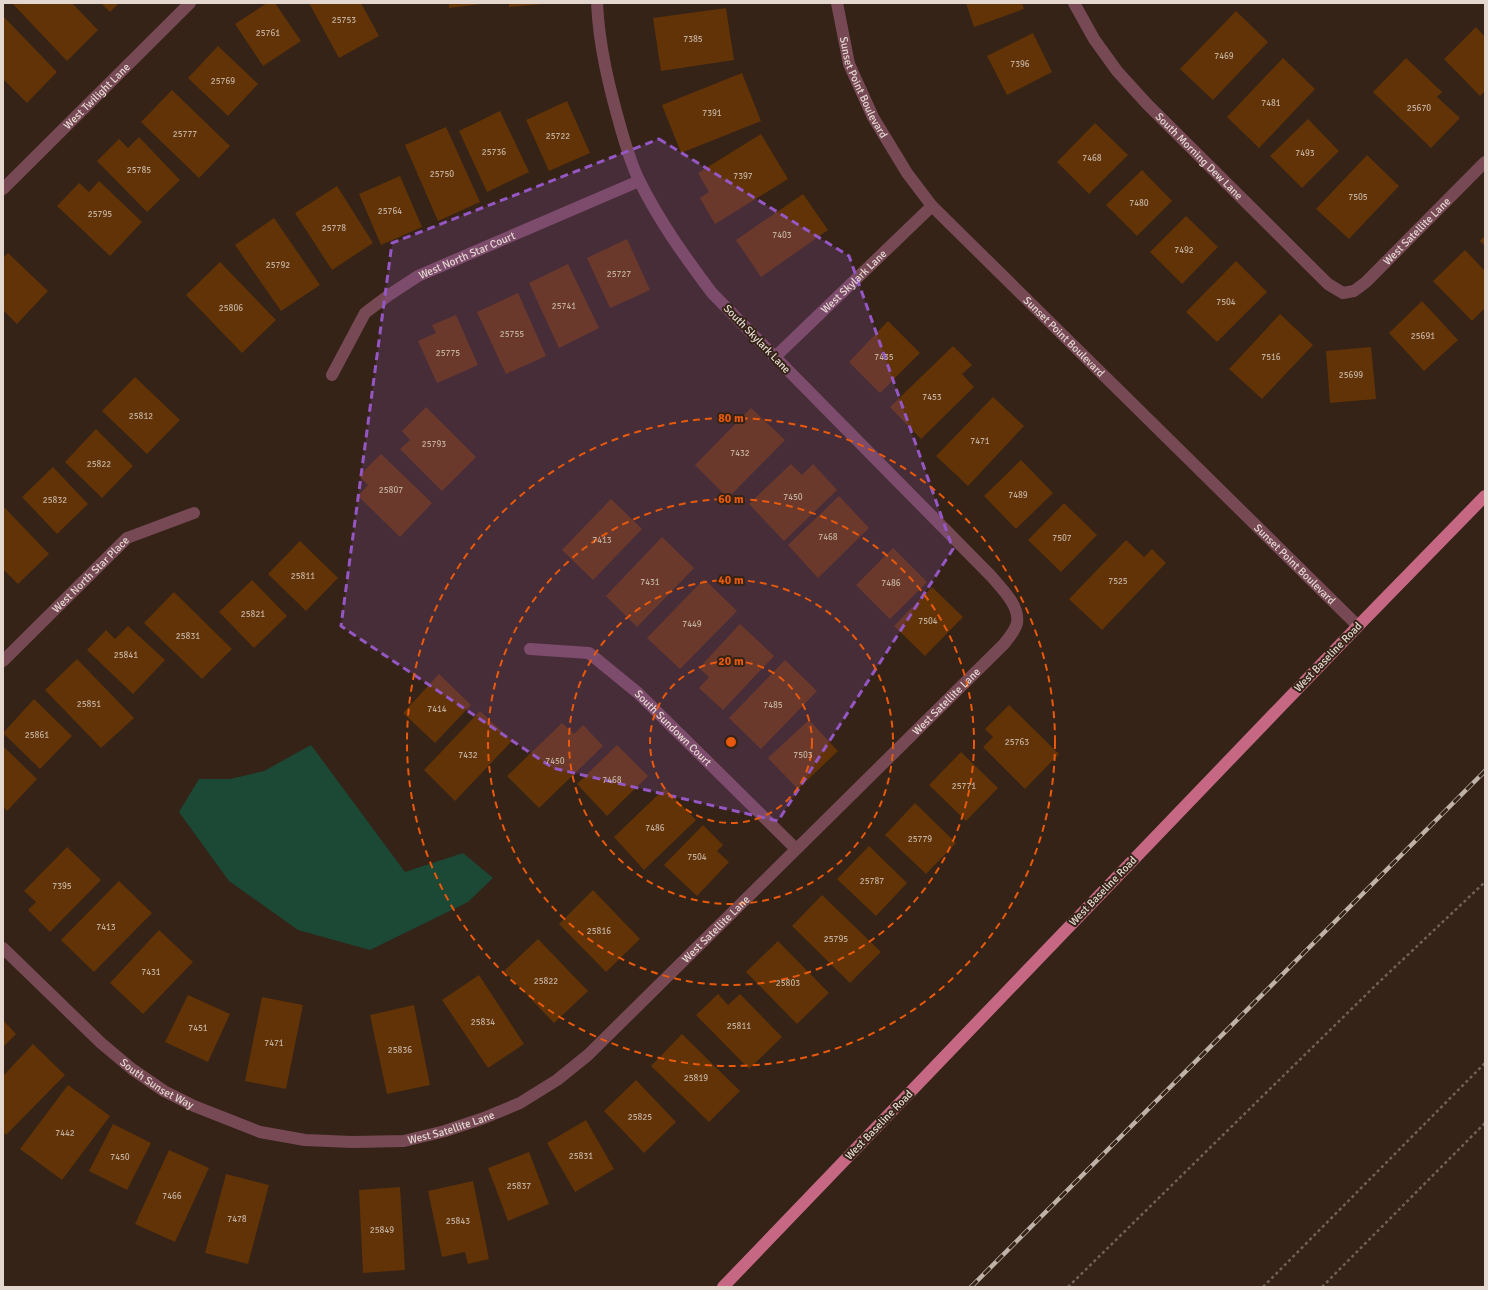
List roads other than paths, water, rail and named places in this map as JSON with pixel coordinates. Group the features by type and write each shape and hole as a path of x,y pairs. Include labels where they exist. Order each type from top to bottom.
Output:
{"main road":[{"name":"West Baseline Road","path":"723,1287 1358,626 1485,496"}],"street":[{"name":"West Twilight Lane","path":"3,189 190,3"},
{"name":"South Skylark Lane","path":"597,3 598,27 604,65 631,162 639,181 668,232 712,293 992,577 1005,592 1015,608 1017,617"},
{"name":"Sunset Point Boulevard","path":"837,3 849,64 873,117 907,173 932,206 1358,626"},
{"name":"South Morning Dew Lane","path":"1074,3 1094,39 1117,71 1142,99 1328,284 1343,293"},
{"name":"West Satellite Lane","path":"1343,293 1354,291 1366,282 1485,162"},
{"name":"West North Star Court","path":"332,375 365,313 418,276 639,181"},
{"name":"West Skylark Lane","path":"775,357 932,206"},
{"name":"West North Star Place","path":"3,661 127,538 194,513"},
{"name":"West Satellite Lane","path":"352,1142 404,1141 445,1131 484,1118 520,1103 557,1080 588,1055 1004,644 1017,624 1017,617"},
{"name":"South Sundown Court","path":"530,649 589,653 638,693 796,849"},
{"name":"South Sunset Way","path":"3,948 101,1044 132,1069 164,1091 194,1106 260,1132 305,1140 352,1142"}],"railway":[{"path":"971,1287 1485,771"}]}
